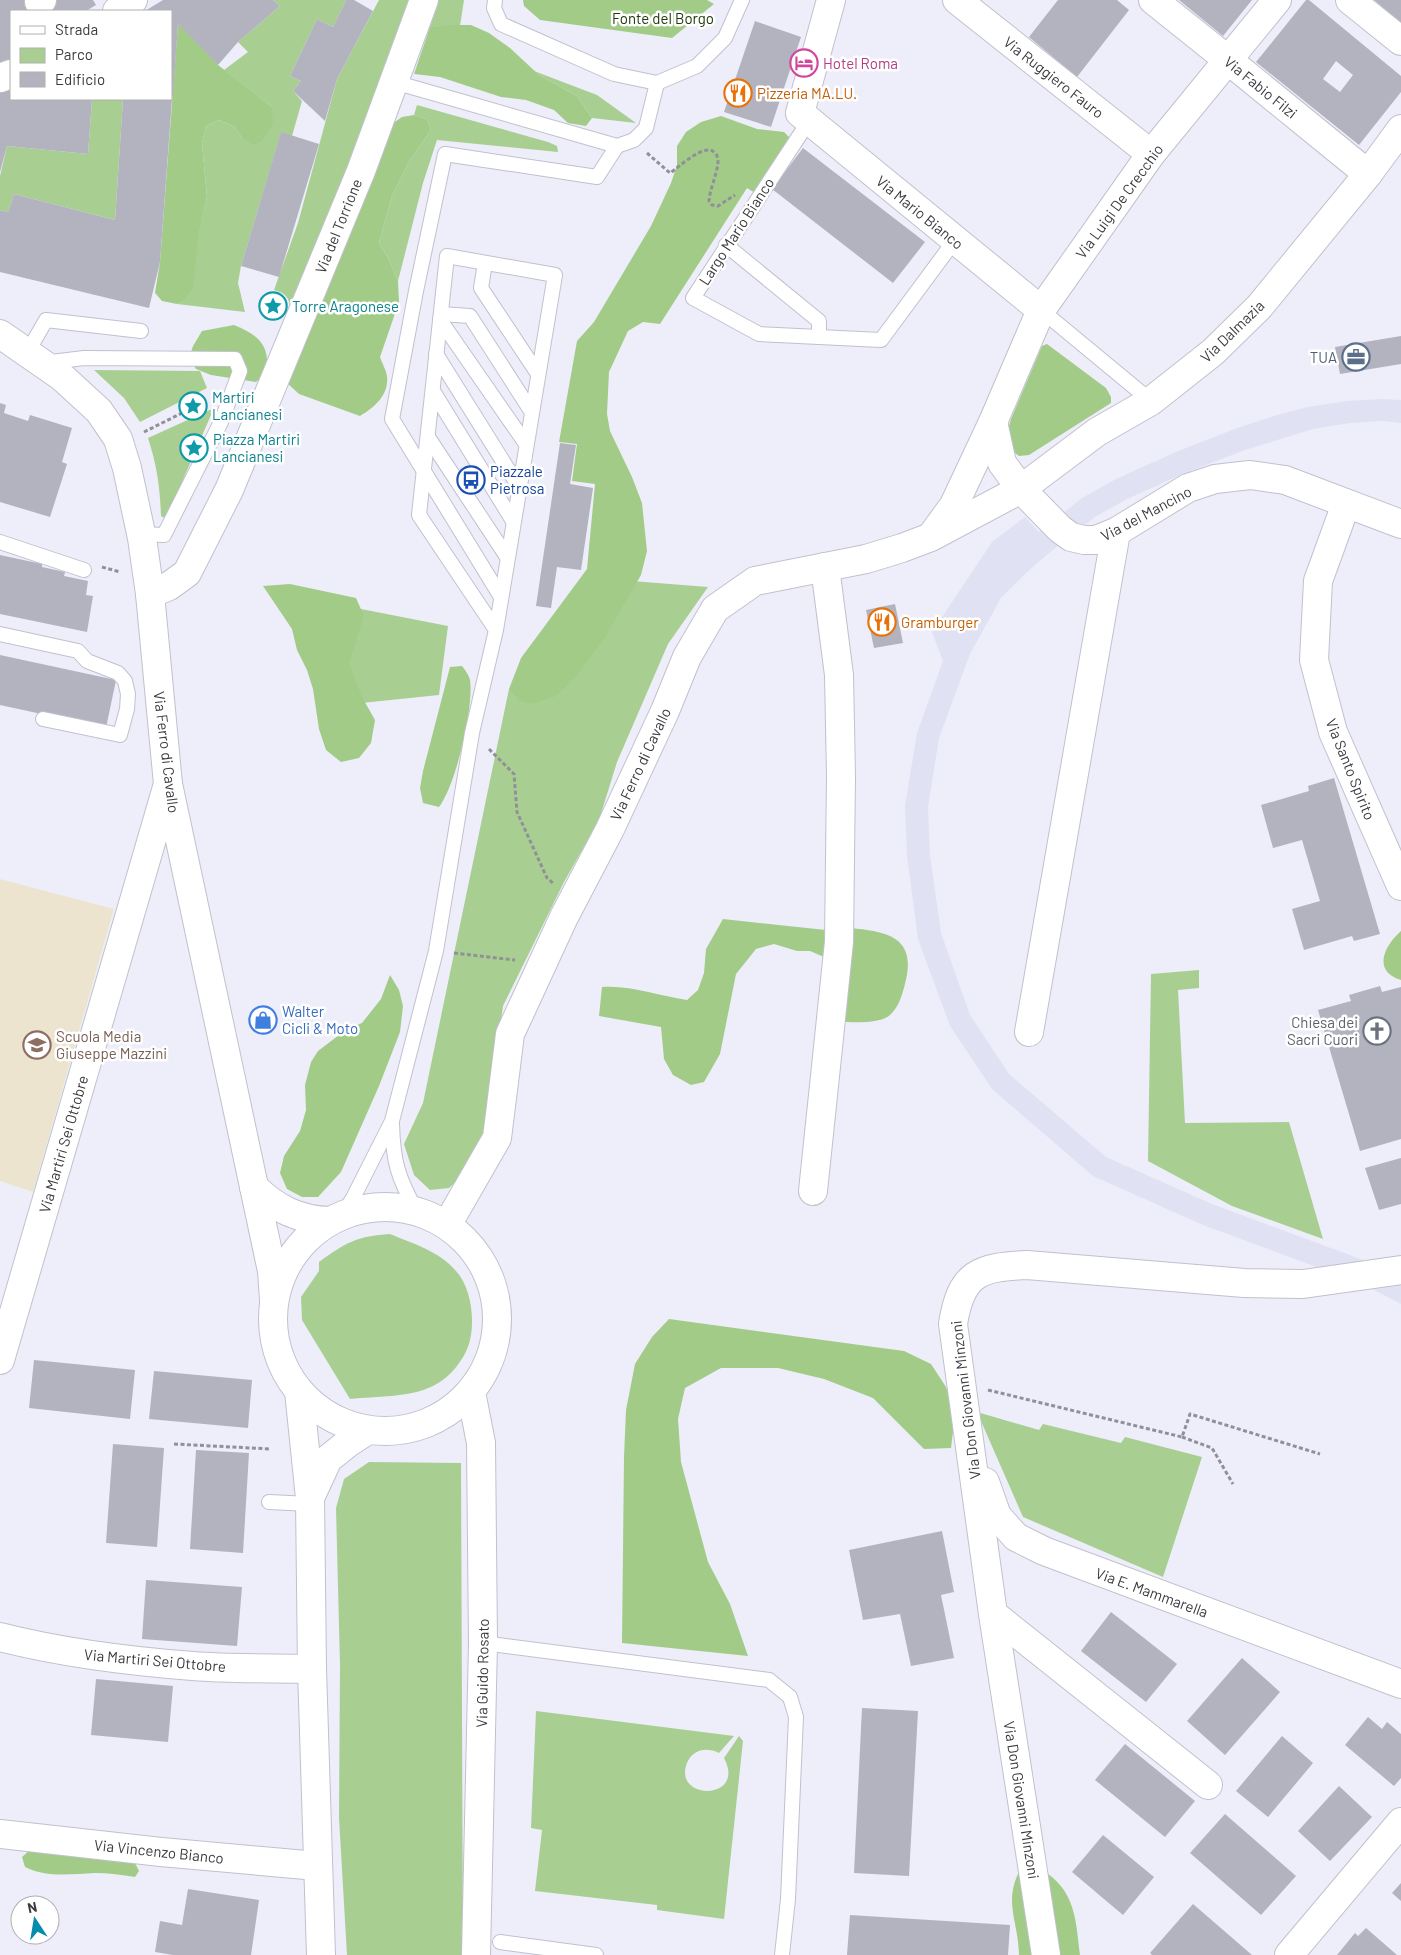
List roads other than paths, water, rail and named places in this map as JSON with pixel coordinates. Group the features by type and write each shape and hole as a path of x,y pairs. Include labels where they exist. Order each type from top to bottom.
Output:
{"street":[{"path":"118,10 133,0"},
{"name":"Via del Torrione","path":"150,594 169,586 188,573 229,490 361,171 424,0"},
{"path":"804,117 831,0"},
{"name":"Via Ruggiero Fauro","path":"957,0 1151,154"},
{"name":"Via Fabio Filzi","path":"1153,0 1368,174"},
{"name":"Via Luigi De Crecchio","path":"931,538 954,505 993,422 1041,310 1151,154 1277,0"},
{"path":"1350,0 1401,41"},
{"name":"Via Mario Bianco","path":"804,117 1041,310"},
{"name":"Via Dalmazia","path":"1021,489 1097,432 1151,401 1213,352 1258,307 1368,174 1401,129"},
{"name":"Via Ferro di Cavallo","path":"0,334 62,377 99,411 118,439 141,534 150,594 168,784 272,1271 274,1300"},
{"name":"Via Ferro di Cavallo","path":"0,343 35,358"},
{"path":"993,422 1002,463 1021,489"},
{"name":"Via del Mancino","path":"1021,489 1060,530 1071,537 1084,540 1096,540 1116,532 1188,488 1224,478 1250,475 1285,480 1401,524"},
{"name":"Via Ferro di Cavallo","path":"447,1225 497,1138 510,1034 542,963 614,821 665,711 687,657 715,609 755,581 866,559 931,538 1021,489"},
{"name":"Via Santo Spirito","path":"1346,504 1318,581 1314,660 1332,732 1401,886"},
{"path":"1029,1032 1116,532"},
{"path":"813,1191 840,942 841,776 839,675 825,567"},
{"name":"Via Martiri Sei Ottobre","path":"0,1360 168,784"},
{"path":"254,1186 266,1199 280,1209 296,1216 313,1220 336,1218 366,1208 383,1207 416,1210 447,1225 471,1246 488,1273 497,1303 497,1335 488,1365 471,1392 450,1411 425,1424 397,1431 368,1430 342,1423 319,1410 299,1391 282,1364 273,1333 274,1300 281,1276 293,1254 310,1235 336,1218"},
{"name":"Via Don Giovanni Minzoni","path":"1046,1955 993,1614 952,1324 961,1292 968,1280 983,1271 1001,1266 1027,1265 1244,1283 1303,1284 1401,1270"},
{"path":"299,1391 310,1501 312,1669 321,1955"},
{"name":"Via Guido Rosato","path":"471,1392 481,1443 483,1644 476,1955"},
{"path":"310,1501 328,1459 368,1430"},
{"name":"Via E. Mammarella","path":"966,1432 997,1516 1016,1538 1044,1551 1401,1684"},
{"path":"993,1614 1208,1786"},
{"name":"Via Martiri Sei Ottobre","path":"0,1637 84,1655 184,1665 312,1669"},
{"path":"1289,1955 1401,1822"},
{"name":"Via Vincenzo Bianco","path":"0,1834 160,1852 318,1866"}],"lane":[{"path":"495,0 494,8 501,24 614,74 657,83 697,66 725,38 742,0"},
{"path":"394,82 442,94 617,146 634,140 646,128 657,83"},
{"name":"Largo Mario Bianco","path":"804,117 693,298 760,334 881,340 955,240"},
{"path":"501,597 392,419 416,291 445,154 597,177 617,146"},
{"path":"726,245 819,321 819,337"},
{"path":"336,1218 353,1198 392,1121 436,951 472,732 496,630 554,275 447,256 419,516 496,630"},
{"path":"485,263 481,288 538,374"},
{"path":"1041,310 1151,401"},
{"path":"441,317 470,316 531,411"},
{"path":"441,317 526,444"},
{"path":"141,330 46,320 35,358 235,359 240,371 221,422 164,535 141,534"},
{"path":"436,354 519,488"},
{"path":"433,392 513,521"},
{"path":"428,437 507,557"},
{"path":"0,542 84,570"},
{"path":"0,634 78,651 87,661 118,674 125,681 128,694 127,709 120,735 44,719"},
{"path":"392,1121 398,1175 416,1210"},
{"path":"269,1502 310,1501"},
{"path":"483,1644 768,1680 790,1697 796,1717 788,1899 782,1955"},
{"path":"500,1942 596,1955"}],"place":[{"name":"Hotel Roma","path":"804,63"},
{"name":"Pizzeria MA.LU.","path":"738,93"},
{"name":"Torre Aragonese","path":"273,306"},
{"name":"TUA","path":"1356,357"},
{"name":"Martiri Lancianesi","path":"193,406"},
{"name":"Piazza Martiri Lancianesi","path":"194,448"},
{"name":"Piazzale Pietrosa","path":"471,480"},
{"name":"Gramburger","path":"882,622"},
{"name":"Walter Cicli & Moto","path":"263,1020"},
{"name":"Chiesa dei Sacri Cuori","path":"1377,1031"},
{"name":"Scuola Media Giuseppe Mazzini","path":"37,1045"}],"park label":[{"name":"Fonte del Borgo","path":"663,18"}]}
